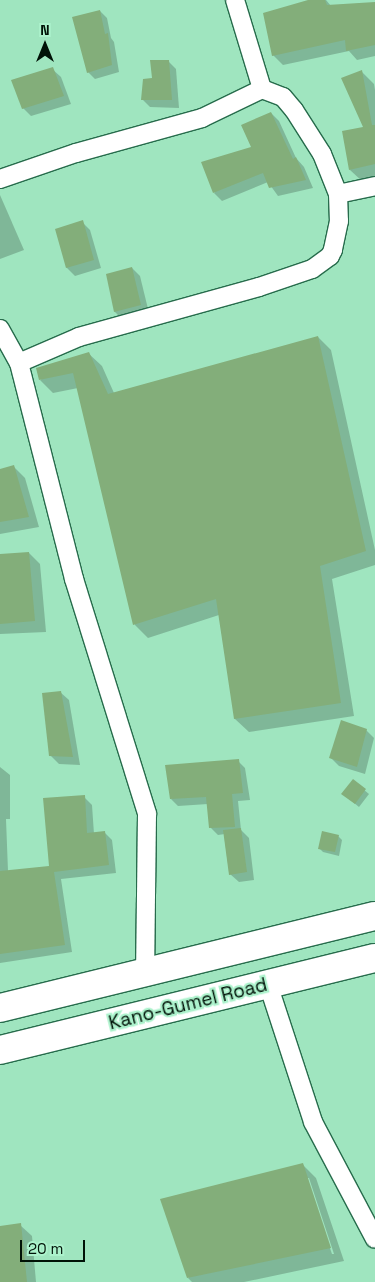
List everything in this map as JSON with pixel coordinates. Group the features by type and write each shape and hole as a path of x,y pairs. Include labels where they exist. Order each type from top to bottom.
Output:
{"main road":[{"path":"0,1008 146,974 375,916"},
{"name":"Kano-Gumel Road","path":"0,1050 375,958"}],"street":[{"path":"235,0 262,89"},
{"path":"0,179 76,153 202,118 262,89 282,97 294,110 322,154 338,194 339,222 333,250 330,256 312,269 259,287 79,337 19,363"},
{"path":"338,194 375,186"},
{"path":"0,329 19,363 74,579 146,814 146,974"},
{"path":"268,984 313,1122 375,1239"}],"building":[{"path":"308,0 325,0 327,5 375,2 375,45 346,51 345,40 272,56 263,13"},
{"path":"100,10 105,34 108,33 112,65 87,73 72,17"},
{"path":"150,60 169,60 172,100 141,100 143,79 152,78"},
{"path":"53,67 64,96 22,109 11,80"},
{"path":"362,70 372,125 375,125 375,164 349,170 342,131 363,127 341,78"},
{"path":"271,112 293,159 296,157 306,180 269,188 263,173 213,193 201,162 251,147 241,125"},
{"path":"83,220 94,260 66,268 55,229"},
{"path":"132,267 141,305 114,312 106,274"},
{"path":"318,336 366,551 320,566 341,703 234,719 216,599 133,625 73,373 39,380 36,368 89,352 108,394"},
{"path":"14,465 29,517 0,522 0,469"},
{"path":"29,552 35,621 0,624 0,554"},
{"path":"61,691 73,757 49,756 42,693"},
{"path":"341,720 367,729 357,767 329,758"},
{"path":"239,759 243,793 232,794 235,827 209,828 206,797 170,799 165,765"},
{"path":"353,779 366,789 355,804 341,794"},
{"path":"85,795 87,833 105,831 109,865 54,872 65,945 0,954 0,871 49,866 43,798"},
{"path":"241,828 247,872 229,875 223,830"},
{"path":"322,831 339,835 335,852 318,849"},
{"path":"303,1163 331,1248 187,1278 160,1199"},
{"path":"21,1223 27,1282 0,1282 0,1226"}]}
